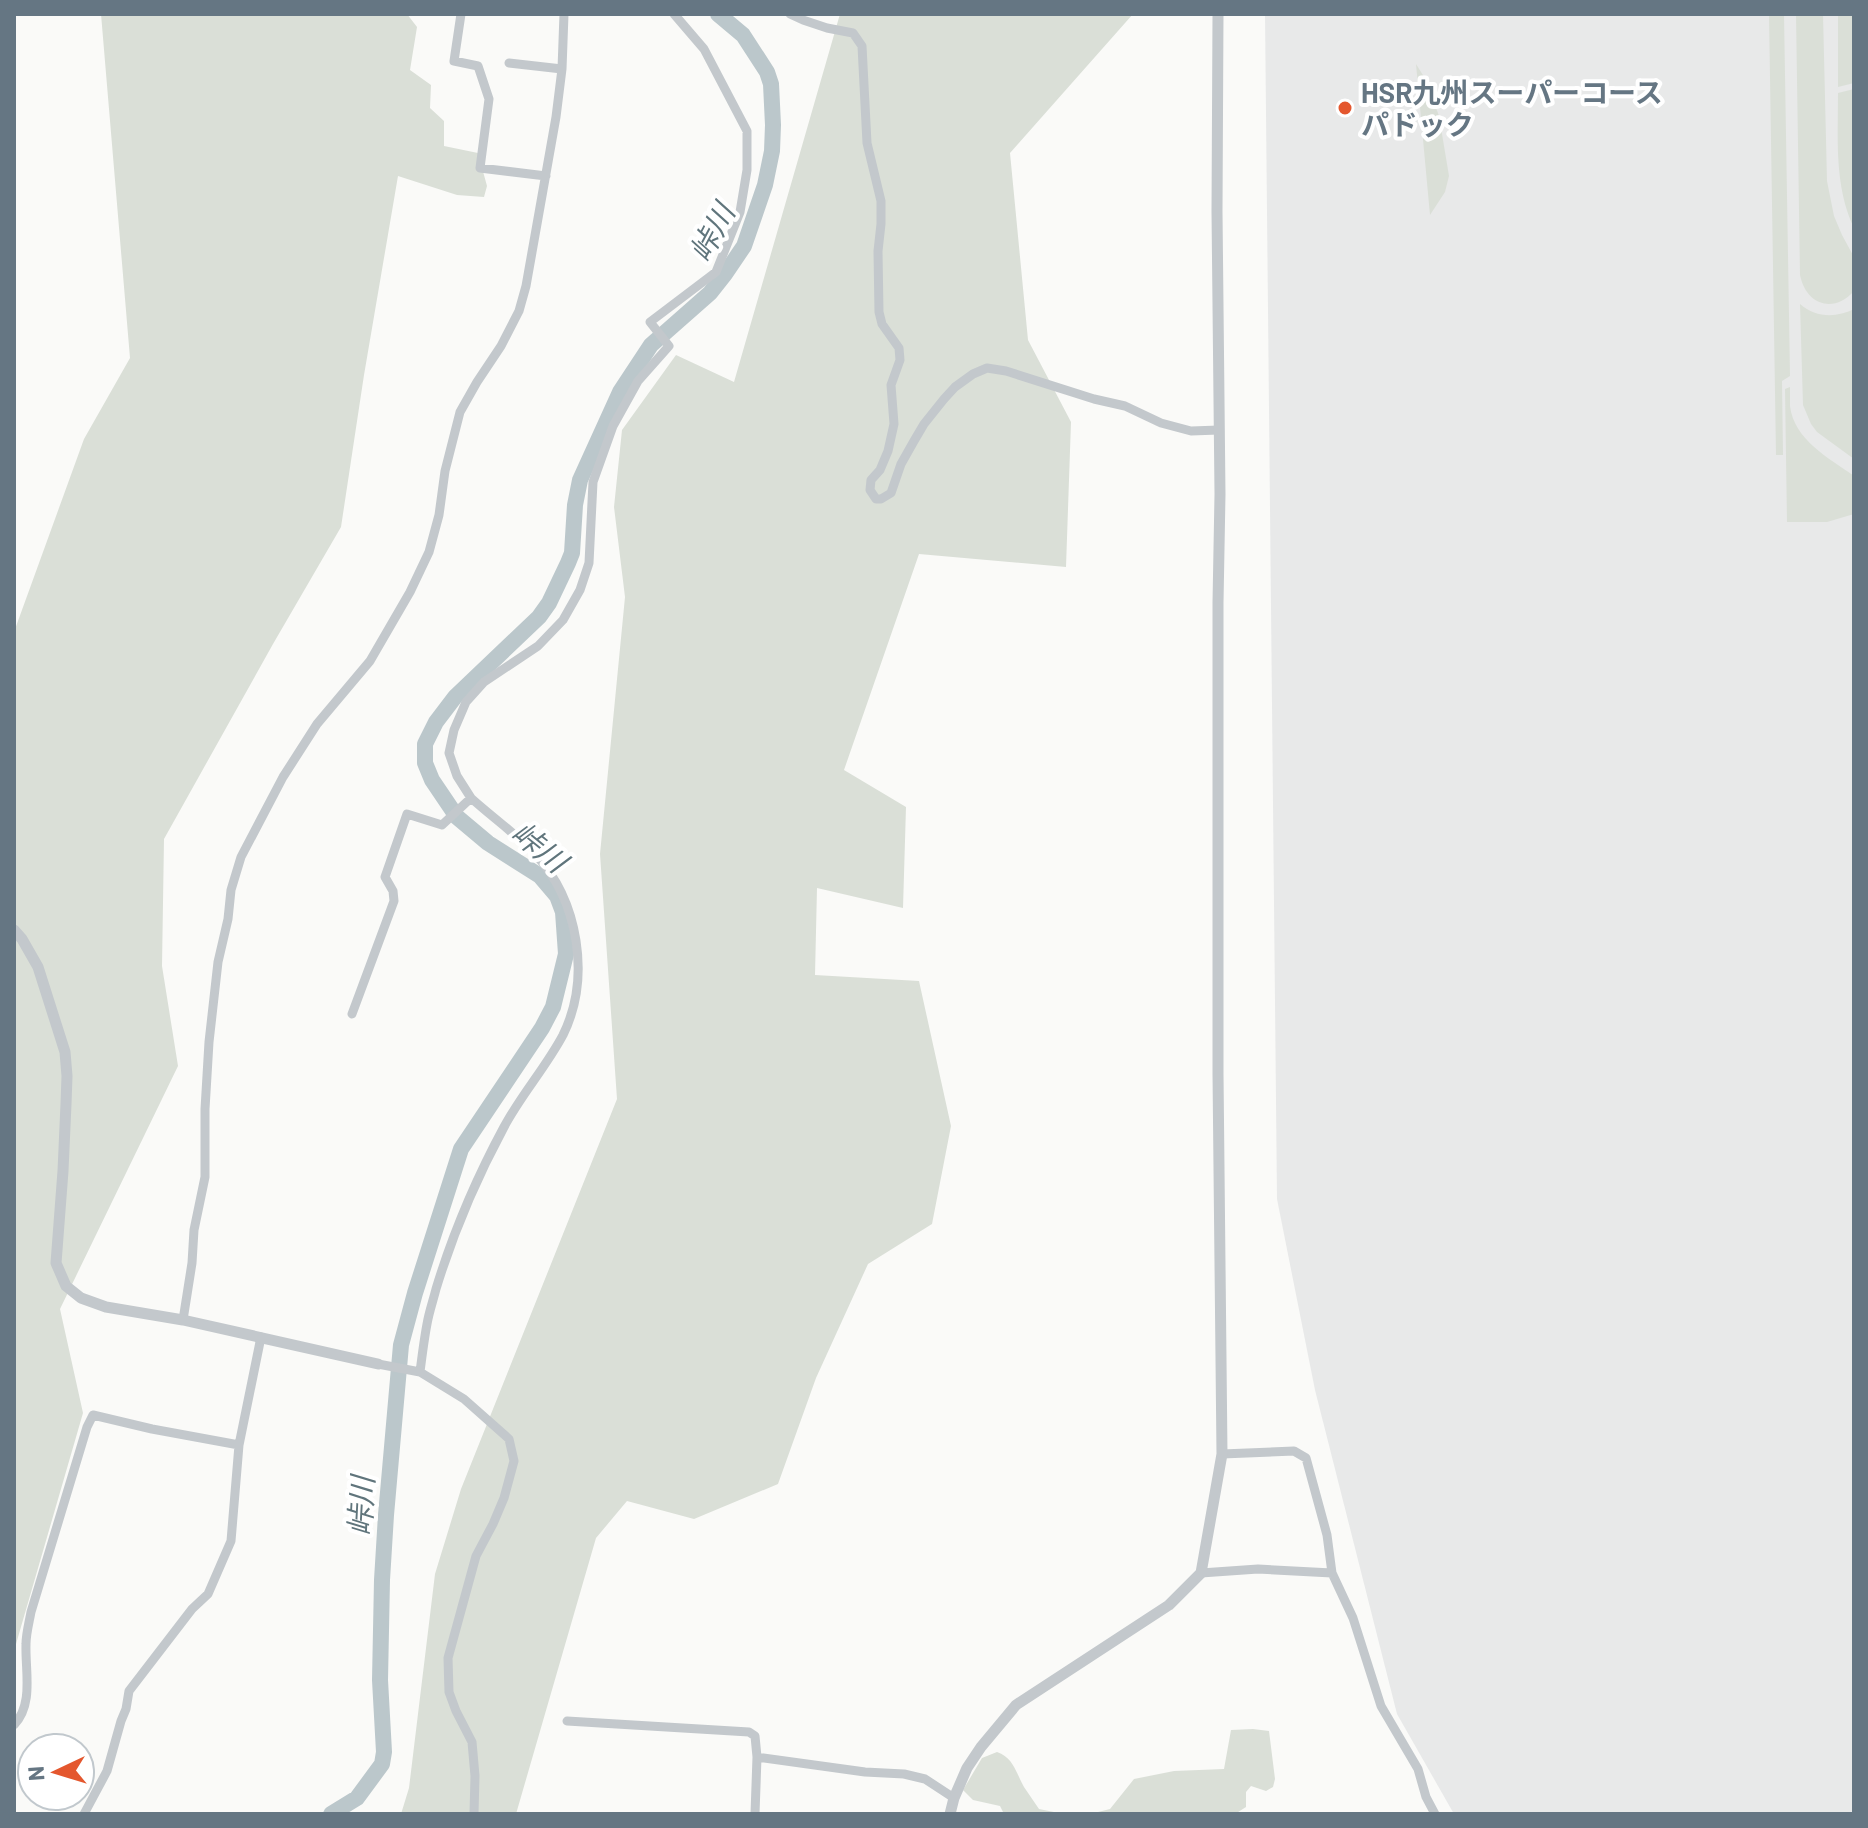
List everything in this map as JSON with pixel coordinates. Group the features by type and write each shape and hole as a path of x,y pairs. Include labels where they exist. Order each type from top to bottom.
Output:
{"street":[{"path":"461,14 454,61 478,66 489,99 480,168 546,176"},
{"path":"183,1320 194,1230 205,1177 205,1095 209,1042 218,962 231,890 241,857 283,777 317,724 370,661 429,552 460,412 501,346 519,311 526,286 556,117 564,14"},
{"path":"420,1372 427,1322 445,1258 471,1193 518,1103 562,1037 573,1011 579,969 573,928 564,899 536,855 471,798 457,776 449,753 454,730 466,702 484,682 538,646 563,620 580,590 589,563 593,482 613,426 638,381 669,346 650,322 716,272 740,212 747,170 747,131 704,49 674,14"},
{"path":"790,14 827,28 853,33 862,46 867,143 881,201 879,312 882,324 899,348 900,360 891,385 894,424 888,451 880,470 871,480 870,490 876,499 891,493 901,464 924,424 944,399 973,374 987,368 1125,406 1161,423 1191,431 1219,430"},
{"path":"950,1814 967,1768 1016,1705 1169,1605 1201,1573 1222,1454 1218,1089 1218,14"},
{"path":"509,63 562,69"},
{"path":"352,1014 394,901 393,891 385,877 407,814 442,825 471,798"},
{"path":"14,930 38,967 65,1052 66,1104 56,1263 66,1286 81,1298 106,1307 183,1320 420,1372 478,1409 509,1439 514,1461 504,1498 476,1556 448,1658 449,1692 472,1742 474,1814"},
{"path":"84,1814 107,1771 129,1691 192,1609 208,1594 231,1541 239,1445 261,1337"},
{"path":"14,1725 20,1719 27,1696 25,1642 31,1612 93,1415 239,1445"},
{"path":"1222,1454 1294,1451 1306,1458 1327,1535 1332,1573 1353,1618 1381,1706 1418,1769 1426,1797 1435,1814"},
{"path":"1201,1573 1258,1569 1332,1573"},
{"path":"567,1721 747,1731 755,1736 755,1814"},
{"path":"757,1757 925,1779 954,1798"}],"shaded area":[{"path":"101,14 407,14 417,27 410,70 431,85 430,108 444,121 444,146 478,153 487,186 484,197 457,195 398,176 341,527 164,839 162,966 178,1066 60,1309 83,1413 14,1651 14,632 84,439 130,358"},
{"path":"840,14 1133,14 1010,153 1028,340 1071,422 1066,567 919,554 844,770 906,807 903,908 817,888 815,975 919,981 951,1126 932,1224 868,1264 816,1378 778,1484 694,1519 627,1501 596,1538 516,1814 401,1814 409,1788 435,1574 461,1489 617,1099 600,854 625,597 614,507 622,430 676,355 734,382"},
{"path":"1265,14 1854,14 1854,1814 1454,1814 1397,1714 1315,1390 1277,1199"},
{"path":"1769,14 1784,14 1790,376 1782,381 1783,455 1776,455"},
{"path":"1796,14 1823,14 1827,181 1834,216 1854,257 1854,291 1830,304 1814,299 1803,285 1800,275"},
{"path":"1838,14 1854,14 1854,83 1838,87"},
{"path":"1416,64 1426,80 1439,116 1449,176 1445,192 1430,215"},
{"path":"1854,89 1854,228 1840,179 1838,93"},
{"path":"1800,304 1826,315 1854,309 1854,459 1817,432 1803,405"},
{"path":"1790,387 1790,406 1798,429 1814,447 1854,476 1854,514 1827,522 1787,522 1785,389"},
{"path":"1231,1730 1269,1731 1275,1779 1273,1787 1266,1791 1251,1786 1246,1792 1246,1807 1235,1814 1090,1814 1110,1809 1134,1779 1174,1771 1224,1769"},
{"path":"997,1752 1011,1762 1039,1809 1064,1814 1004,1814 1000,1806 973,1800 963,1790 982,1758"}],"waterway":[{"name":"峠川","path":"331,1814 357,1798 382,1764 384,1752 380,1680 386,1515 401,1345 415,1293 461,1149 542,1028 553,1007 566,954 563,912 557,896 540,876 488,843 457,817 432,780 425,763 425,744 436,722 455,697 539,617 549,603 572,553 580,480 620,392 651,345 710,293 744,246 765,185 772,151 771,84 767,72 743,35 718,14"}],"place":[{"name":"HSR九州スーパーコース パドック","path":"1345,108"}]}
